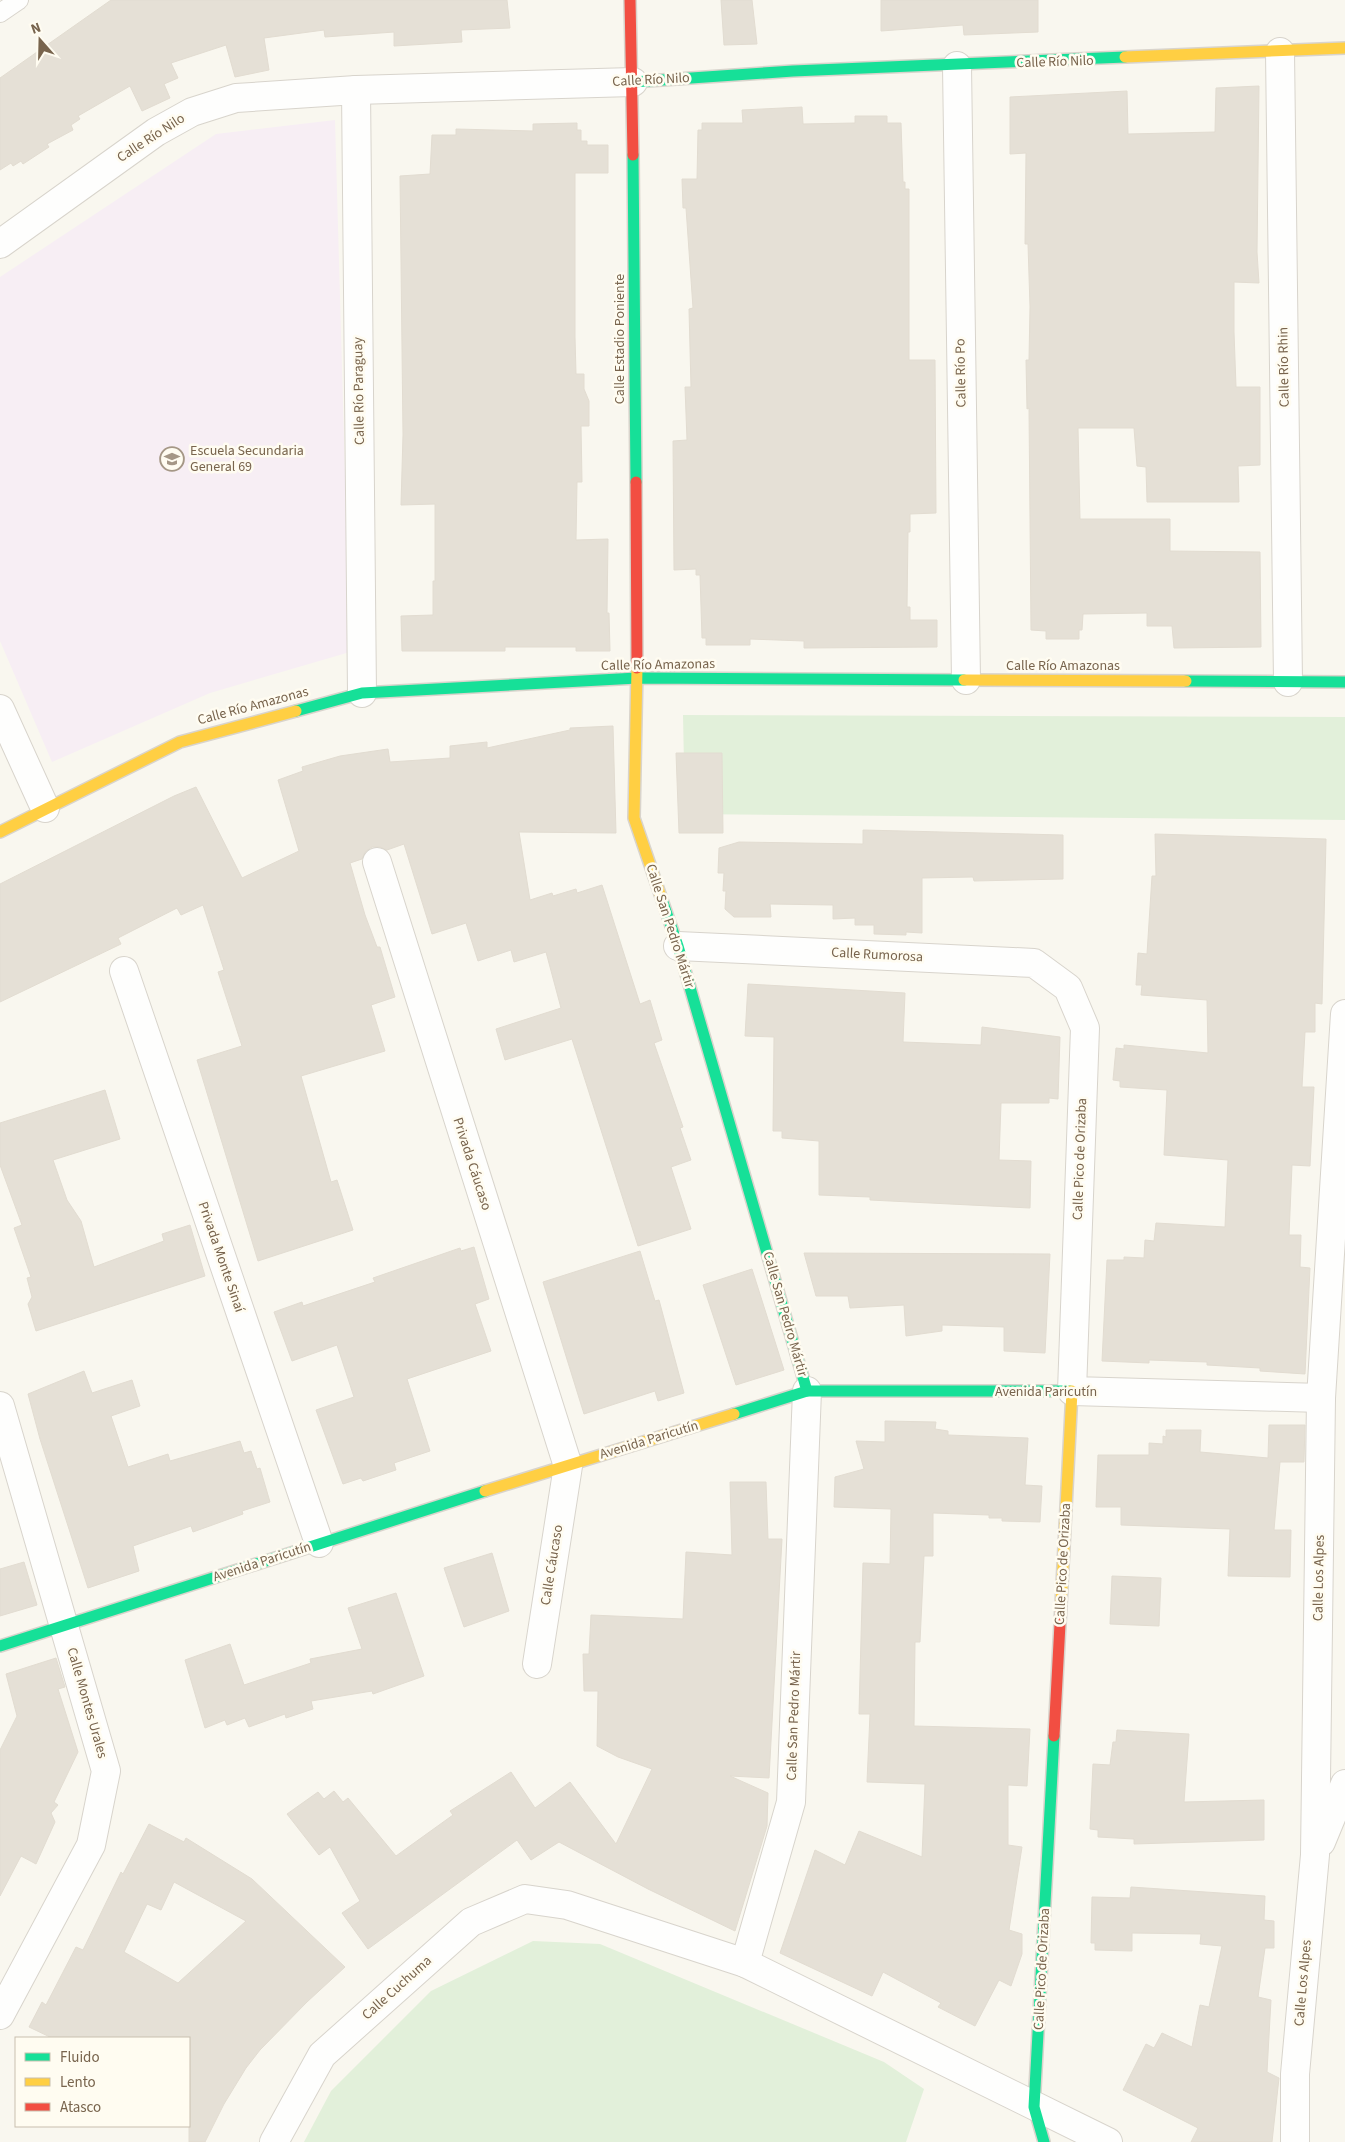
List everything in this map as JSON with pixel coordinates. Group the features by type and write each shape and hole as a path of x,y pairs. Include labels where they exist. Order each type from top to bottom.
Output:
{"street":[{"name":"Calle Estadio Poniente","path":"630,0 633,82 637,678"},
{"name":"Calle Río Nilo","path":"0,244 156,132 192,112 236,98 356,90 633,82 793,71 957,66 1345,48"},
{"name":"Calle Río Rhin","path":"1280,52 1288,682"},
{"name":"Calle Río Po","path":"957,66 966,680"},
{"name":"Calle Río Paraguay","path":"356,90 362,692"},
{"name":"Calle Río Amazonas","path":"0,832 180,742 362,692 637,678 1345,682"},
{"name":"Calle San Pedro Mártir","path":"637,678 634,818 678,946 807,1391 791,1802 745,1963"},
{"path":"0,709 45,808"},
{"name":"Privada Cáucaso","path":"377,862 568,1466"},
{"name":"Calle Rumorosa","path":"678,946 1034,963 1068,988"},
{"name":"Privada Monte Sinaí","path":"124,971 319,1543"},
{"name":"Calle Pico de Orizaba","path":"1044,2142 1034,2107 1072,1391 1084,1028 1068,988"},
{"name":"Calle Los Alpes","path":"1295,2142 1295,2074 1315,1855 1322,1398 1340,1191 1345,1014"},
{"name":"Avenida Paricutín","path":"0,1646 319,1543 807,1391 1072,1391 1322,1398"},
{"name":"Calle Montes Urales","path":"0,1406 106,1770 91,1845 9,1977 0,2015"},
{"name":"Calle Cáucaso","path":"537,1664 568,1466"},
{"path":"1315,1855 1345,1784"},
{"name":"Calle Cuchuma","path":"274,2142 322,2054 471,1922 526,1900 568,1905 745,1963 1108,2142"}],"lane":[{"path":"0,13 19,0"}],"shaded area":[{"name":"Escuela Secundaria General 69","path":"335,120 350,652 210,693 52,762 0,641 0,277 216,134"}],"green space":[{"path":"683,715 1345,717 1345,820 685,814"},
{"path":"533,1941 600,1944 884,2062 924,2089 906,2142 304,2142 331,2091 431,1991"}],"building":[{"path":"111,0 507,0 510,28 461,30 462,42 394,46 394,32 325,37 324,30 264,38 269,70 235,77 226,45 171,63 178,78 164,84 170,98 142,111 130,86 78,116 80,119 71,125 73,130 47,144 49,147 23,164 21,161 13,166 11,163 0,170 0,78"},
{"path":"721,0 752,0 757,44 724,45"},
{"path":"881,0 1038,0 1038,32 964,35 963,25 881,31"},
{"path":"1259,86 1257,252 1259,283 1234,282 1234,332 1236,387 1260,387 1260,465 1238,466 1239,502 1147,502 1146,467 1137,466 1134,428 1078,428 1080,519 1170,519 1170,551 1260,552 1261,647 1174,648 1172,626 1147,626 1147,613 1083,614 1082,630 1079,630 1079,639 1046,639 1046,631 1031,630 1029,408 1027,409 1026,360 1029,360 1030,307 1028,244 1025,244 1026,153 1010,154 1010,97 1127,91 1128,134 1215,132 1216,88"},
{"path":"802,107 803,124 855,123 855,116 887,116 887,123 901,123 903,182 905,182 905,189 909,189 909,360 935,360 936,513 910,514 907,607 910,607 910,620 937,620 937,647 804,648 804,641 750,639 750,645 706,645 706,638 702,638 700,575 696,575 696,569 674,570 673,441 687,440 685,387 691,387 689,309 693,308 686,208 683,208 682,179 697,179 698,130 702,130 702,123 743,123 742,110"},
{"path":"577,123 577,130 581,130 581,141 587,141 587,145 608,145 608,173 575,173 575,337 576,374 584,374 584,389 589,401 589,426 581,426 582,482 577,482 576,540 608,539 607,613 609,613 610,651 576,651 576,647 505,647 505,651 402,651 401,616 433,615 435,504 401,505 403,435 400,176 430,174 432,135 456,135 456,129 533,131 533,124"},
{"path":"613,726 616,833 519,832 530,900 552,893 553,896 576,889 577,893 602,885 640,1004 650,1000 662,1040 654,1043 683,1127 680,1128 691,1160 671,1167 691,1229 638,1246 572,1039 505,1060 496,1029 561,1008 546,952 514,962 511,950 478,961 466,923 432,934 404,844 387,850 380,847 372,847 365,852 362,859 350,863 365,915 377,947 380,947 395,997 371,1005 385,1051 301,1076 331,1182 337,1180 353,1230 258,1261 197,1060 242,1046 218,972 224,970 203,905 181,915 177,908 118,938 121,944 0,1002 0,884 174,796 196,787 242,878 299,851 278,780 303,771 302,767 340,756 388,749 390,762 450,758 450,746 487,742 487,748 570,730 570,728"},
{"path":"676,753 722,753 723,833 679,833"},
{"path":"863,830 1063,835 1063,879 974,881 973,877 922,878 922,933 906,932 906,935 874,934 874,925 855,925 855,918 833,919 833,905 770,904 771,917 734,917 725,909 724,873 718,873 719,848 739,842 863,844"},
{"path":"1155,834 1326,839 1322,1004 1315,1003 1315,1032 1305,1032 1302,1087 1314,1087 1310,1166 1292,1165 1289,1235 1301,1235 1300,1267 1310,1268 1305,1374 1260,1371 1260,1368 1207,1365 1207,1362 1149,1360 1149,1363 1102,1361 1107,1260 1124,1260 1124,1257 1144,1258 1145,1240 1154,1241 1156,1223 1225,1227 1228,1160 1164,1155 1167,1090 1120,1087 1120,1081 1113,1080 1116,1048 1124,1049 1124,1045 1208,1053 1207,1000 1141,995 1142,985 1136,985 1138,953 1147,954 1152,876 1156,876"},
{"path":"748,984 905,993 903,1042 981,1045 982,1027 1060,1037 1058,1099 1049,1098 1049,1103 1001,1103 999,1160 1031,1161 1030,1208 870,1200 870,1197 819,1195 819,1141 782,1138 782,1131 773,1131 774,1037 745,1036"},
{"path":"105,1090 120,1139 53,1160 67,1200 81,1221 94,1267 164,1241 162,1234 190,1225 205,1276 36,1331 28,1304 32,1297 27,1278 31,1277 14,1228 22,1225 0,1165 0,1123"},
{"path":"474,1247 489,1299 475,1304 491,1351 407,1379 430,1451 394,1463 396,1470 363,1481 361,1478 343,1484 316,1410 354,1397 337,1345 292,1361 274,1312 302,1302 303,1306 375,1282 373,1278 460,1248 461,1251"},
{"path":"640,1251 655,1301 659,1300 684,1393 658,1401 655,1391 584,1414 543,1282"},
{"path":"804,1253 1050,1254 1045,1353 1004,1351 1004,1327 942,1325 942,1331 906,1336 904,1305 850,1308 848,1296 816,1296"},
{"path":"752,1269 784,1370 736,1385 703,1285"},
{"path":"84,1371 92,1393 132,1380 140,1406 111,1416 128,1467 168,1454 170,1461 240,1441 244,1453 251,1451 257,1469 260,1468 270,1502 242,1511 243,1514 193,1532 191,1526 133,1546 139,1571 88,1588 40,1439 28,1394"},
{"path":"885,1421 936,1422 935,1429 948,1431 948,1435 1028,1438 1025,1485 1042,1486 1040,1522 1002,1521 1002,1518 989,1518 989,1515 933,1513 933,1556 924,1556 920,1642 915,1642 914,1726 1030,1729 1027,1786 1008,1785 1008,1845 1022,1847 1009,1930 1022,1934 1022,1954 1011,1986 999,1980 975,2026 938,2007 941,2003 883,1972 872,1996 780,1953 815,1850 845,1865 859,1831 922,1857 925,1784 867,1782 870,1714 859,1714 863,1563 890,1564 891,1509 834,1507 835,1477 864,1469 856,1441 885,1442"},
{"path":"1269,1425 1305,1425 1304,1462 1280,1462 1274,1530 1291,1530 1290,1577 1228,1576 1230,1529 1121,1525 1121,1507 1096,1507 1098,1455 1149,1455 1149,1443 1163,1444 1163,1436 1166,1437 1166,1430 1201,1430 1200,1452 1268,1458"},
{"path":"730,1482 766,1482 768,1539 782,1539 769,1778 730,1776 768,1793 767,1826 735,1931 648,1889 559,1842 531,1860 517,1840 368,1949 342,1913 360,1901 330,1847 319,1855 287,1814 318,1792 324,1799 334,1791 343,1802 348,1798 396,1856 453,1815 450,1811 511,1772 535,1808 570,1782 616,1844 652,1769 618,1757 597,1746 598,1691 584,1691 583,1654 589,1654 591,1615 683,1619 686,1552 732,1555"},
{"path":"492,1553 509,1611 464,1627 444,1568"},
{"path":"24,1562 37,1605 0,1616 0,1569"},
{"path":"1112,1576 1161,1578 1159,1626 1110,1624"},
{"path":"396,1593 424,1676 373,1694 372,1691 311,1701 313,1709 286,1718 285,1714 249,1727 245,1718 227,1725 225,1720 205,1728 185,1660 230,1644 244,1685 311,1663 310,1659 362,1649 348,1608"},
{"path":"56,1658 65,1687 58,1689 78,1752 54,1802 58,1805 51,1813 55,1822 36,1864 21,1856 0,1896 0,1750 17,1716 6,1674"},
{"path":"1117,1730 1189,1734 1184,1802 1264,1800 1264,1840 1134,1844 1134,1839 1098,1837 1098,1830 1090,1829 1093,1764 1110,1765 1113,1742 1116,1742"},
{"path":"149,1824 184,1842 186,1838 252,1879 345,1967 307,2002 260,2050 246,2068 224,2104 205,2142 189,2142 190,2037 50,2037 29,2027 42,2002 46,2005 76,1947 83,1950 121,1872 123,1874","holes":["174,1882 246,1921 178,1983 124,1952 147,1904 161,1910"]},
{"path":"1131,1887 1265,1896 1264,1920 1274,1921 1274,1948 1265,1948 1258,1997 1271,2000 1267,2072 1279,2078 1272,2142 1191,2142 1198,2128 1123,2090 1146,2044 1154,2048 1162,2033 1192,2047 1200,2005 1209,2007 1222,1946 1200,1944 1201,1934 1132,1933 1132,1951 1095,1950 1095,1943 1091,1943 1092,1897 1130,1898"}],"traffic: fast":[{"path":"633,82 793,71 1125,57"},
{"path":"633,155 636,482"},
{"path":"296,711 362,693 637,678 964,680"},
{"path":"1186,681 1345,682"},
{"path":"661,897 678,946 807,1391"},
{"path":"734,1414 807,1391 1070,1391"},
{"path":"0,1646 485,1491"},
{"path":"1044,2142 1034,2107 1054,1736"}],"traffic: slow":[{"path":"1125,57 1345,48"},
{"path":"637,668 634,818 661,897"},
{"path":"964,680 1186,681"},
{"path":"0,832 180,742 296,711"},
{"path":"1061,1605 1072,1391 1070,1391"},
{"path":"485,1491 734,1414"}],"traffic: jam":[{"path":"630,0 633,155"},
{"path":"636,482 637,668"},
{"path":"1054,1736 1061,1605"}],"place":[{"name":"Escuela Secundaria General 69","path":"172,459"}]}
